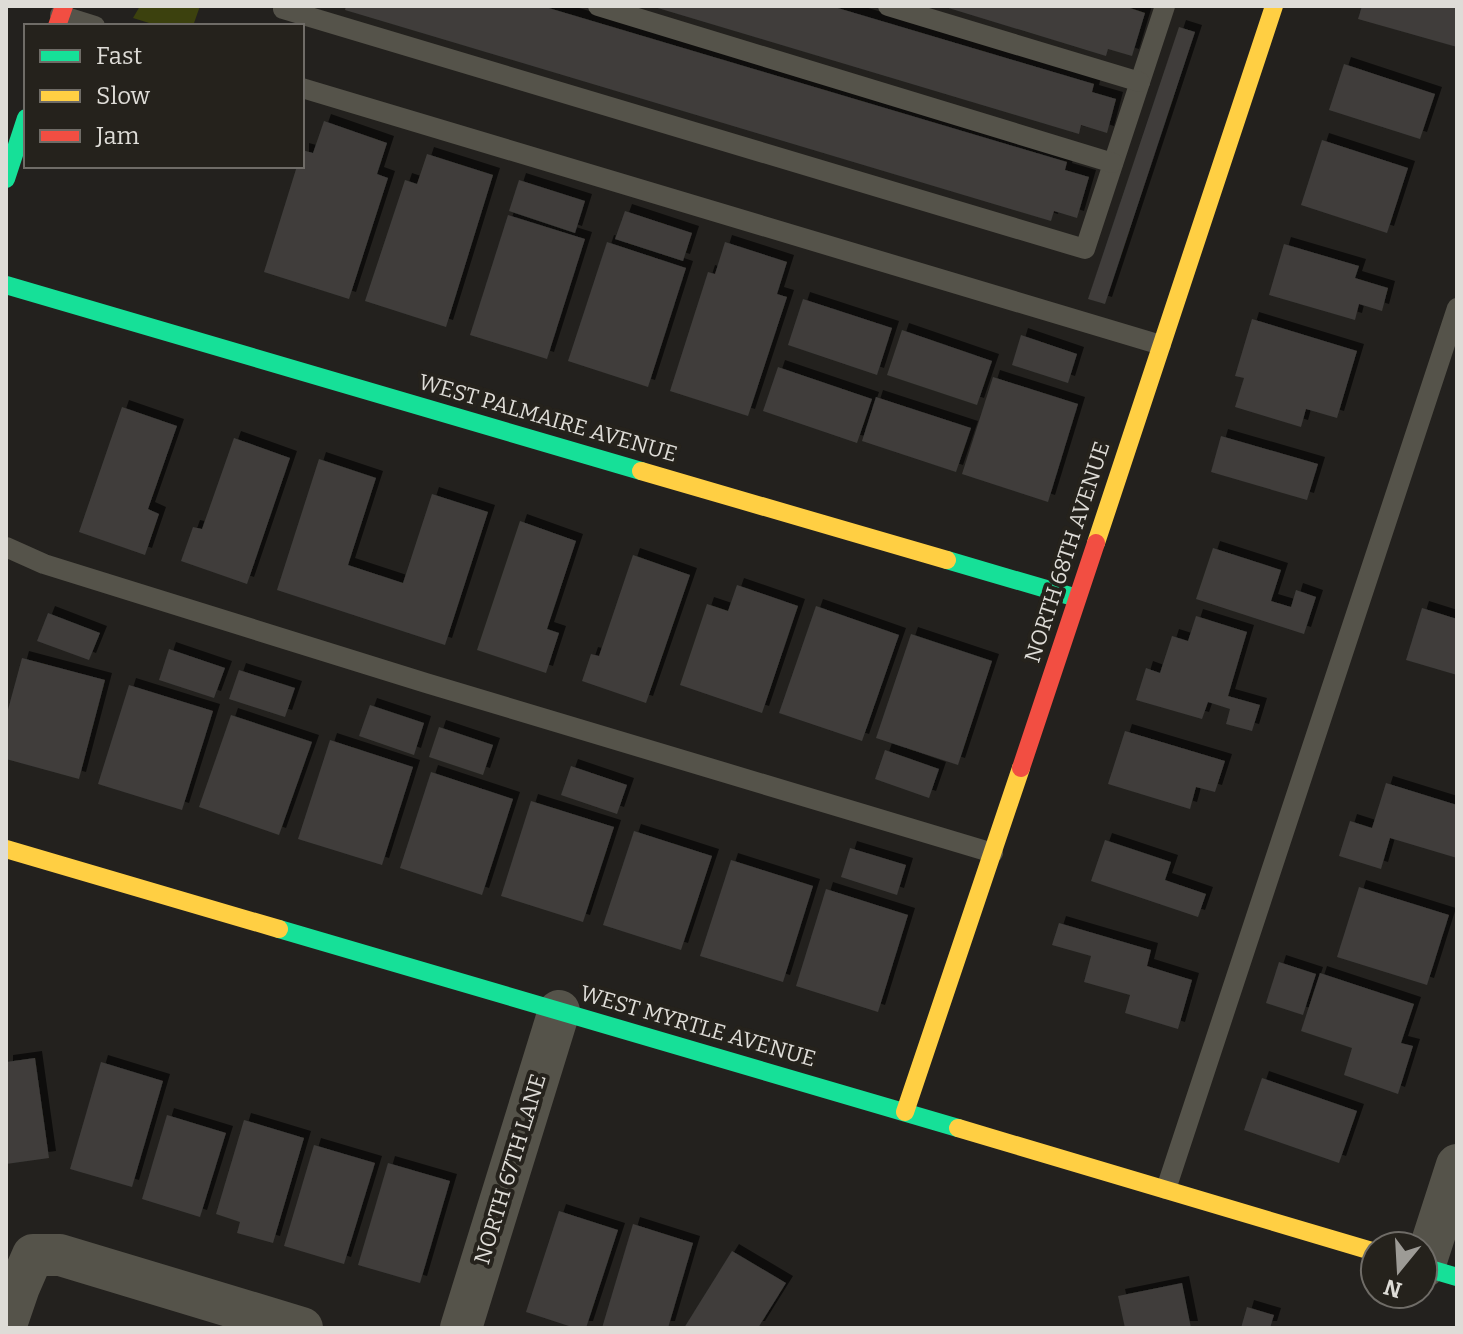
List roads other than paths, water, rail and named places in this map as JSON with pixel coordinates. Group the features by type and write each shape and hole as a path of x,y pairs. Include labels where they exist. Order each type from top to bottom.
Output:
{"street":[{"name":"NORTH 68TH AVENUE","path":"905,1112 1274,6"},
{"path":"6,179 24,124"},
{"name":"WEST PALMAIRE AVENUE","path":"6,285 1077,598"},
{"name":"WEST MYRTLE AVENUE","path":"6,849 1359,1247"},
{"name":"NORTH 67TH LANE","path":"461,1328 559,1011"},
{"path":"1435,1230 1457,1165"},
{"path":"6,1325 33,1255 60,1255 302,1328"}],"lane":[{"path":"284,6 283,9 1085,249 1165,6"},
{"path":"598,6 1113,163"},
{"path":"888,6 1140,82"},
{"path":"60,16 88,24"},
{"path":"304,89 1161,345"},
{"path":"1166,1189 1457,308"},
{"path":"6,547 44,564 993,853"}]}
